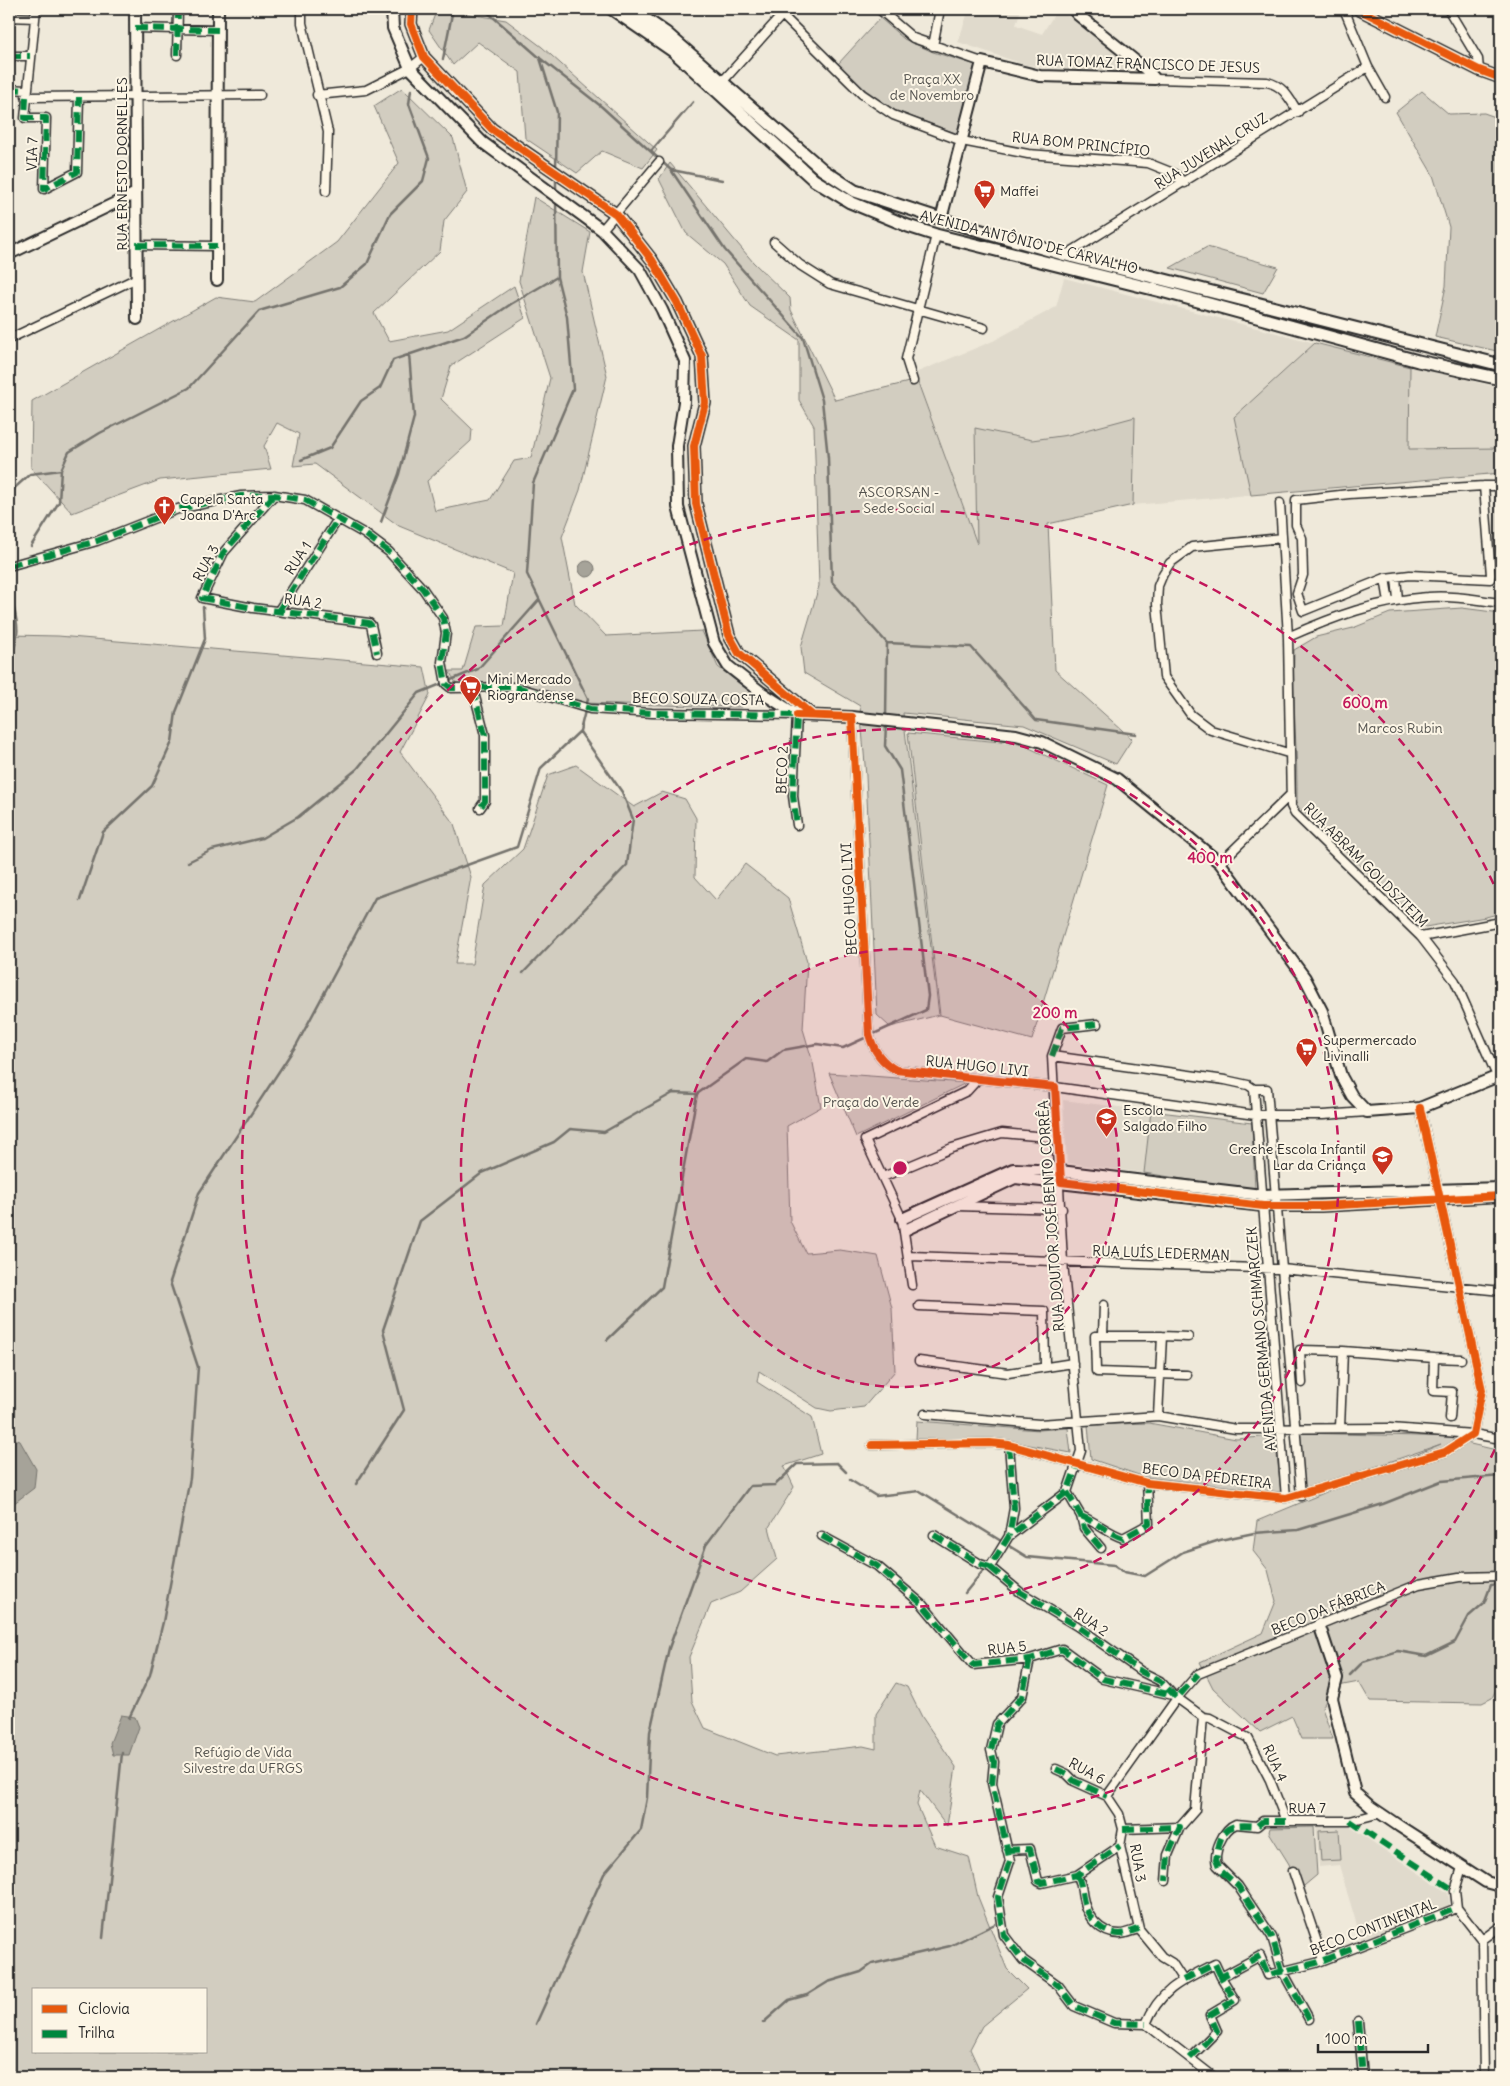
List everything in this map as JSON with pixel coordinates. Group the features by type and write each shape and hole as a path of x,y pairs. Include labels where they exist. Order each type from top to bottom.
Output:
{"main road":[{"name":"AVENIDA ANTÔNIO DE CARVALHO","path":"612,9 673,51 814,180 850,202 936,235 1166,292 1405,357 1501,379"},
{"name":"AVENIDA ANTÔNIO DE CARVALHO","path":"631,9 666,33 723,81 822,170 855,191 940,219 1066,255 1501,365"},
{"path":"920,230 935,228 940,219"},
{"path":"936,235 944,225 959,224"},
{"path":"1405,357 1409,341"},
{"path":"1418,360 1422,344"}],"street":[{"path":"26,93 36,9"},
{"name":"RUA ERNESTO DORNELLES","path":"135,9 137,318"},
{"path":"177,55 178,9"},
{"path":"217,280 218,9"},
{"path":"302,9 302,23 317,95 328,132 326,191"},
{"path":"392,9 393,28 410,68 482,142 602,230 640,270 662,310 685,361 684,396 677,446 678,507 714,643 728,666 761,692 797,715"},
{"path":"412,9 411,24 424,57 492,129 616,214 652,260 677,302 702,356 705,402 694,446 696,504 729,635 740,653 812,715"},
{"name":"RUA BOM PRINCÍPIO","path":"776,9 862,94 893,114 962,140 1028,154 1148,162 1173,173 1185,183"},
{"name":"RUA TOMAZ FRANCISCO DE JESUS","path":"879,9 907,34 933,46 982,62 1040,76 1267,82 1277,85 1284,90 1298,112"},
{"path":"933,46 940,9"},
{"path":"1073,9 1150,72 1155,79"},
{"path":"1344,9 1368,67 1385,97"},
{"path":"1358,9 1479,70 1501,78"},
{"path":"1448,9 1478,59 1479,70"},
{"path":"723,81 782,15"},
{"path":"9,17 35,18"},
{"path":"135,28 218,30"},
{"path":"9,56 30,56"},
{"path":"317,95 366,90 410,68 424,57"},
{"path":"940,219 982,62"},
{"name":"RUA JUVENAL CRUZ","path":"1066,255 1185,183 1368,67"},
{"path":"9,89 26,93 79,97 260,94"},
{"name":"VIA 7","path":"26,93 25,118 46,118 44,189 77,172 79,97"},
{"path":"602,230 659,162"},
{"path":"9,254 136,193"},
{"path":"913,381 906,359 916,310 936,235"},
{"path":"774,242 800,265 830,284 984,328"},
{"path":"136,245 217,246"},
{"path":"9,339 137,278"},
{"path":"662,310 677,302"},
{"path":"677,446 694,446"},
{"path":"1484,486 1490,578 1385,578 1303,612 1297,593 1303,575 1302,538 1296,525 1296,500 1350,494 1484,486 1501,486"},
{"name":"BECO SOUZA COSTA","path":"9,566 96,541 178,509 241,496 274,495 305,500 365,534 390,552 423,589 443,618 446,633 442,662 446,684 451,688 516,687 590,708 652,713 852,717 1016,735 1042,742 1117,779 1220,863 1305,978 1322,1011 1341,1076 1352,1096 1367,1112"},
{"name":"RUA 3","path":"202,598 224,552 274,495"},
{"name":"RUA ABRAM GOLDSZTEIM","path":"1280,503 1288,637 1289,796 1295,814 1421,937 1456,981 1499,1075"},
{"name":"RUA 1","path":"279,610 338,519"},
{"path":"1282,538 1192,547 1170,563 1163,574 1158,586 1157,604 1164,677 1191,715 1211,730 1288,753"},
{"path":"1396,577 1398,600"},
{"path":"1385,578 1388,602"},
{"path":"1288,637 1337,616 1398,600 1429,596 1501,603"},
{"name":"RUA 2","path":"202,598 218,603 370,623 377,653"},
{"path":"473,689 485,735 485,801 480,808"},
{"name":"BECO 2","path":"797,715 793,796 797,825"},
{"name":"BECO HUGO LIVI","path":"852,717 869,1034 871,1043 882,1060 896,1070"},
{"path":"1220,863 1289,796"},
{"path":"1421,937 1501,922"},
{"path":"1097,1024 1062,1028 1052,1056 1226,1080 1248,1085 1254,1089"},
{"name":"RUA DOUTOR JOSÉ BENTO CORRÊA","path":"1052,1056 1062,1209 1063,1262 1081,1451 1078,1463"},
{"name":"RUA HUGO LIVI","path":"896,1070 1055,1087 1255,1115 1367,1112"},
{"path":"1367,1112 1420,1108 1499,1075"},
{"path":"912,1284 910,1256 902,1219 865,1140 967,1091 977,1080"},
{"name":"AVENIDA GERMANO SCHMARCZEK","path":"1286,1498 1254,1089 1267,1089 1301,1496"},
{"path":"1420,1108 1482,1390 1473,1434"},
{"path":"882,1178 952,1148 1002,1133 1058,1138"},
{"path":"902,1219 1011,1169 1262,1201 1277,1206 1501,1188"},
{"path":"905,1230 1015,1178 1060,1176"},
{"path":"1262,1201 1276,1195 1439,1194 1501,1196"},
{"path":"957,1206 1062,1209"},
{"name":"RUA LUÍS LEDERMAN","path":"910,1256 1282,1269 1501,1291"},
{"path":"1103,1335 1104,1305"},
{"path":"919,1306 1044,1312 1045,1366"},
{"path":"1187,1375 1096,1371 1094,1338 1096,1335 1188,1337"},
{"path":"1158,1416 1162,1336"},
{"path":"1302,1382 1300,1350 1462,1359"},
{"path":"1340,1428 1342,1351"},
{"path":"1434,1358 1433,1390 1452,1392 1450,1418"},
{"path":"919,1361 1008,1373 1026,1372 1045,1366 1073,1363"},
{"path":"925,1414 1039,1424 1158,1416 1236,1429 1390,1428 1473,1434 1501,1439"},
{"name":"BECO DA PEDREIRA","path":"872,1445 1009,1445 1147,1483 1286,1498 1301,1496 1445,1452 1473,1434"},
{"path":"1009,1445 1014,1508 1009,1536"},
{"path":"989,1567 1009,1536 1067,1492 1078,1463"},
{"path":"1081,1516 1097,1522 1115,1535 1123,1538 1149,1524 1147,1483"},
{"path":"1067,1492 1081,1516 1084,1528 1101,1548"},
{"name":"RUA 2","path":"934,1535 989,1567 1020,1592 1077,1626 1142,1672 1160,1681 1175,1697"},
{"name":"RUA 5","path":"822,1536 877,1566 922,1604 973,1665 1030,1659 1062,1649 1103,1679 1175,1697"},
{"name":"BECO DA FÁBRICA","path":"1175,1697 1198,1674 1419,1584 1459,1577 1501,1576"},
{"path":"1319,1624 1337,1678 1332,1698 1355,1793 1371,1807 1462,1867 1486,1882 1501,1886"},
{"path":"1030,1659 1022,1697 997,1724 991,1750 994,1762 992,1783 1010,1861 998,1899 1004,1935 1023,1960 1058,1986 1074,2006 1114,2023 1146,2024 1214,2077"},
{"path":"1107,1796 1175,1697"},
{"name":"RUA 4","path":"1175,1697 1202,1717 1210,1718 1248,1738 1270,1780 1286,1821"},
{"path":"1166,1881 1168,1855 1180,1827 1195,1810 1202,1717"},
{"name":"RUA 6","path":"1056,1769 1068,1774 1074,1781 1107,1796"},
{"name":"RUA 3","path":"1107,1796 1119,1814 1123,1830 1120,1846 1139,1929 1162,1957 1172,1963 1183,1980"},
{"name":"RUA 7","path":"1282,1970 1272,1937 1238,1886 1220,1870 1216,1860 1225,1832 1230,1826 1236,1824 1257,1826 1263,1821 1350,1820 1381,1813"},
{"path":"1123,1830 1180,1827"},
{"path":"1006,1850 1030,1849 1040,1883 1078,1875 1120,1846"},
{"path":"1462,1867 1455,1890 1457,1908 1482,1940 1484,2077"},
{"path":"1293,1871 1323,1960"},
{"path":"1078,1875 1086,1908 1096,1924 1109,1932 1120,1934 1139,1929"},
{"name":"BECO CONTINENTAL","path":"1222,1977 1260,1956 1268,1974 1323,1960 1457,1908"},
{"path":"1482,1940 1501,1926"},
{"path":"1146,2024 1153,2006 1177,1983 1214,1964 1236,2000 1210,2015 1216,2031 1190,2058"},
{"path":"1282,1970 1309,2019"},
{"path":"1358,2020 1362,2077"}],"shaded area":[{"path":"969,9 1021,9 1016,25 1042,34 1057,10 1073,19 1140,70 1139,75 1026,65 958,42"},
{"path":"1064,278 1315,343 1501,388 1501,473 1133,505 1048,524 978,546 915,373 993,341 1056,307"},
{"path":"1496,499 1501,499 1501,590 1497,589"},
{"path":"587,561 595,569 587,577 579,569"},
{"name":"Escola Salgado Filho","path":"1063,1100 1151,1111 1144,1173 1067,1163"},
{"path":"9,1437 20,1441 36,1469 34,1488 9,1507"},
{"path":"121,1715 135,1717 139,1727 129,1755 113,1755 110,1743"},
{"path":"1346,1824 1448,1893 1450,1905 1361,1939 1339,1865 1319,1867 1316,1825"}],"green space":[{"path":"437,9 506,20 542,47 657,150 643,168 602,151 577,173 525,138 520,72 478,42 453,65 429,30"},
{"name":"Praça XX de Novembro","path":"880,18 904,39 933,52 976,65 958,134 896,111 860,86 838,64"},
{"path":"402,88 453,138 467,192 444,221 440,251 374,313 389,341 448,330 514,286 525,318 451,366 441,399 472,429 471,441 427,481 435,511 490,500 514,461 531,458 550,378 519,281 534,197 590,232 583,272 607,376 580,490 562,537 575,604 606,636 702,631 718,667 749,691 749,701 741,707 582,703 511,682 475,687 456,683 449,671 463,671 476,627 504,626 513,573 399,526 315,464 293,466 299,434 277,423 264,446 271,469 160,480 72,513 31,468 32,401 216,297 255,302 337,242 399,163 374,106"},
{"path":"1422,91 1449,114 1484,113 1501,119 1501,352 1435,337 1446,286 1449,227 1433,175 1396,112"},
{"name":"ASCORSAN - Sede Social","path":"670,163 753,262 790,298 791,310 835,400 917,380 977,544 975,428 1032,440 1068,435 1135,417 1133,505 1048,524 1055,670 1132,739 1116,764 1024,725 903,713 939,1015 890,1027 877,1015 866,776 860,706 804,673 801,647 819,586 814,426 799,400 799,340 750,306 723,264 686,233 659,179"},
{"path":"1207,247 1278,267 1263,293 1170,268"},
{"path":"1315,343 1410,367 1409,449 1501,448 1501,473 1251,495 1234,417"},
{"name":"Marcos Rubin","path":"1462,608 1501,613 1501,913 1425,927 1297,806 1294,650 1316,637 1353,628 1390,613"},
{"name":"Refúgio de Vida Silvestre da UFRGS","path":"9,635 58,636 424,667 430,695 400,752 454,824 471,877 455,964 472,964 485,885 523,849 548,775 576,765 634,807 662,792 685,799 696,818 695,877 716,900 745,864 788,898 807,962 803,1029 813,1063 821,1107 787,1126 790,1221 806,1253 840,1250 878,1256 892,1308 895,1371 864,1407 831,1411 817,1408 759,1371 757,1382 812,1417 821,1454 784,1466 794,1487 769,1527 777,1559 740,1592 711,1604 689,1657 692,1701 705,1728 775,1756 863,1746 876,1749 876,1714 896,1683 907,1687 922,1717 956,1767 947,1826 920,1790 917,1805 935,1846 969,1857 978,1897 1007,1969 1027,1989 982,2026 970,2049 983,2077 9,2077"},
{"path":"908,733 1021,744 1108,785 1032,1040 940,1015"},
{"name":"Praça do Verde","path":"829,1073 966,1083 856,1137"},
{"path":"1151,1111 1252,1123 1255,1190 1144,1173"},
{"path":"917,1421 1039,1430 1068,1428 1071,1453 1009,1441 916,1439"},
{"path":"1149,1423 1236,1439 1275,1436 1281,1492 1145,1477 1091,1459 1088,1425"},
{"path":"1300,1433 1459,1437 1453,1440 1501,1451 1501,1679 1492,1698 1482,1703 1370,1701 1359,1682 1333,1687 1322,1708 1333,1739 1302,1739 1292,1716 1260,1732 1213,1688 1200,1662 1263,1633 1276,1601 1268,1570 1253,1551 1257,1521 1441,1444 1305,1491"},
{"path":"1314,1827 1317,1875 1298,1891 1289,1864 1269,1832 1270,1828"},
{"path":"1339,1830 1341,1860 1321,1861 1319,1831"}],"waterway":[{"path":"443,59 453,9"},
{"path":"484,9 540,58 557,112 556,169"},
{"path":"541,59 602,107 671,170 725,250 803,338 822,400 828,458 832,582 887,643 886,718"},
{"path":"9,493 30,474 61,470 69,452 100,433 189,388 259,311 340,287 367,264 390,214 423,181 429,158 409,104 411,90"},
{"path":"651,151 693,102"},
{"path":"672,170 722,180"},
{"path":"556,177 556,191"},
{"path":"129,1718 150,1675 163,1622 190,1478 198,1367 170,1282 199,1193 297,1044 375,898 517,847 541,768 580,731 588,699 527,574 533,483 573,389 567,317 557,277 556,199"},
{"path":"301,460 330,448 361,401 380,388 393,360 464,336 511,304 557,277"},
{"path":"381,522 399,474 414,417 409,354"},
{"path":"31,546 59,502 61,470"},
{"path":"9,588 17,626 16,641 9,663"},
{"path":"188,862 212,850 262,838 298,817 357,769 419,693 478,669 539,600"},
{"path":"80,900 103,832 152,786 172,742 176,712 205,639 203,607"},
{"path":"887,643 971,647 1036,720 1136,734"},
{"path":"356,1484 404,1410 383,1330 420,1221 482,1173 554,1142 570,1129 604,1132 673,1093 697,1094 746,1059 767,1062 783,1050 817,1044 843,1048 926,1010 928,996 900,770 885,746 886,724"},
{"path":"523,973 627,865 633,819 622,792 580,732"},
{"path":"607,1340 662,1287 697,1094"},
{"path":"536,2024 604,1874 641,1830 647,1798 650,1732 669,1648 706,1545 750,1486 775,1485 797,1464 837,1463 846,1472"},
{"path":"850,1480 876,1496 920,1491 1027,1557 1114,1565 1124,1572 1145,1576 1183,1552 1220,1540 1254,1533 1298,1530 1383,1504 1441,1481 1501,1476"},
{"path":"965,1593 986,1567"},
{"path":"1350,1675 1363,1662 1398,1651 1426,1656 1455,1642 1469,1616 1484,1603 1491,1585 1501,1584"},
{"path":"103,1938 122,1753"},
{"path":"763,2023 789,2000 807,1995 828,1982 861,1972 872,1964 950,1946 995,1924"}],"marked path":[{"path":"177,55 178,9"},
{"path":"135,28 218,30"},
{"path":"9,56 30,56"},
{"path":"9,89 26,90"},
{"path":"26,97 25,118 46,118 44,189 77,172 79,97"},
{"path":"136,245 217,246"},
{"path":"274,495 224,552 202,598 253,608 369,623 377,653"},
{"path":"9,566 97,541 178,509 241,496 274,495 305,500 365,534 389,552 423,589 443,618 446,633 442,662 446,684 451,688 516,687 590,709 652,713 797,715 793,796 797,825"},
{"path":"279,610 338,519"},
{"path":"473,689 485,735 485,801 480,808"},
{"path":"1052,1056 1062,1028 1097,1024"},
{"path":"1009,1445 1014,1508 1009,1536"},
{"path":"934,1535 980,1564 990,1567 1009,1536 1067,1492 1078,1463"},
{"path":"1081,1516 1123,1538 1149,1524 1147,1483"},
{"path":"1067,1492 1081,1516 1084,1528 1101,1548"},
{"path":"822,1536 877,1566 922,1604 973,1665 1030,1659 1062,1649 1103,1679 1173,1695"},
{"path":"990,1567 1020,1592 1077,1626 1142,1672 1160,1681 1177,1698 1198,1674"},
{"path":"1030,1659 1022,1697 997,1724 991,1750 994,1762 992,1783 1010,1861 998,1897 1004,1935 1023,1960 1058,1985 1074,2006 1114,2023 1146,2024"},
{"path":"1056,1769 1067,1774 1074,1781 1107,1796"},
{"path":"1286,1821 1263,1821 1257,1826 1232,1827 1223,1834 1216,1860 1220,1870 1238,1886 1272,1937 1282,1970 1309,2019"},
{"path":"1350,1821 1455,1891"},
{"path":"1123,1829 1180,1827 1168,1855 1166,1881"},
{"path":"1007,1850 1030,1849 1038,1881 1042,1883 1077,1875 1120,1846"},
{"path":"1077,1875 1081,1883 1087,1911 1095,1923 1106,1931 1120,1934 1139,1929"},
{"path":"1190,2058 1217,2031 1210,2015 1235,2000 1221,1977 1260,1956 1268,1975 1316,1963 1457,1908"},
{"path":"1183,1980 1215,1964 1221,1977"},
{"path":"1358,2021 1363,2077"}],"cycle path":[{"path":"412,9 411,24 424,57 492,129 616,214 652,260 677,302 702,356 705,403 694,446 696,504 729,635 739,653 812,715"},
{"path":"1358,9 1479,70 1501,78"},
{"path":"797,715 852,717 869,1034 878,1055 891,1067 896,1070 1055,1087 1061,1182 1263,1206 1321,1206 1501,1196"},
{"path":"872,1445 990,1443 1009,1445 1147,1483 1286,1498 1445,1452 1473,1434 1482,1390 1420,1108"}],"place":[{"name":"Maffei","path":"984,210"},
{"name":"Capela Santa Joana D'Arc","path":"164,526"},
{"name":"Mini Mercado Riograndense","path":"471,706"},
{"name":"Supermercado Livinalli","path":"1307,1067"},
{"name":"Escola Salgado Filho","path":"1107,1137"},
{"name":"Creche Escola Infantil Lar da Criança","path":"1382,1176"}]}
